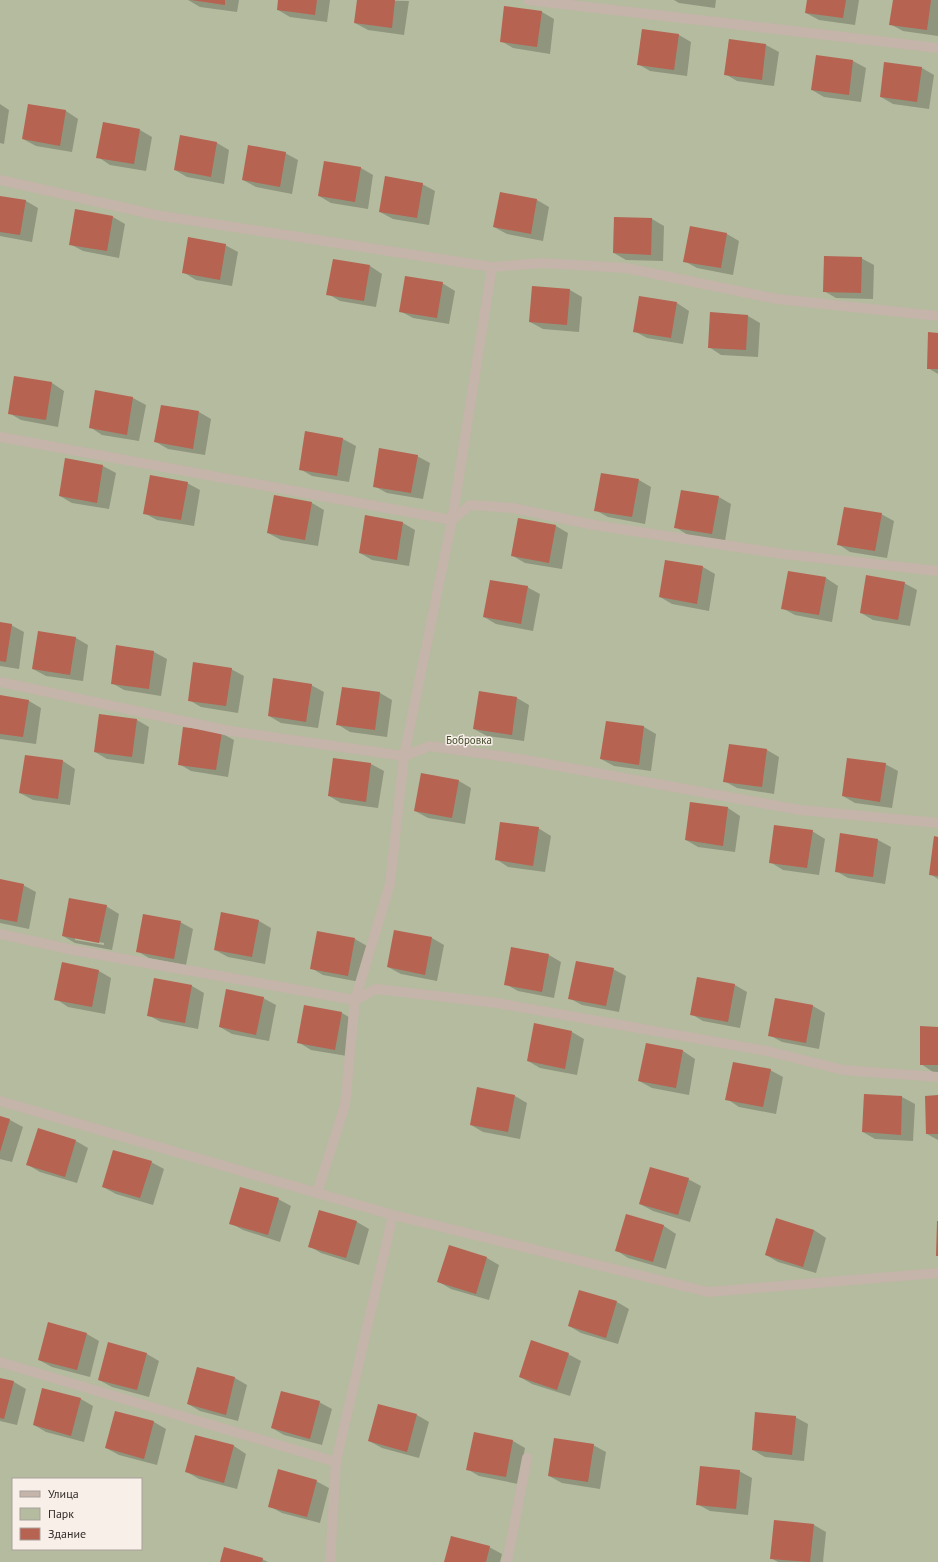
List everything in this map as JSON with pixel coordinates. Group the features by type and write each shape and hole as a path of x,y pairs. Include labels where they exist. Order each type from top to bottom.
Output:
{"street":[{"path":"528,0 938,48"},
{"path":"0,180 156,215 492,267 540,263 626,268 776,299 938,316"},
{"path":"317,1193 345,1105 355,1000 390,884 404,756 452,520 492,267"},
{"path":"0,437 452,520"},
{"path":"452,520 470,505 513,508 594,525 783,554 938,571"},
{"path":"0,682 230,731 404,756 430,746 520,759 800,810 938,823"},
{"path":"0,934 73,950 355,1000 376,989 497,1003 767,1051 842,1070 938,1077"},
{"path":"0,1101 393,1215 708,1292 938,1273"},
{"path":"330,1562 336,1462 393,1215"},
{"path":"0,1362 336,1462"},
{"path":"507,1562 527,1458"}],"green space":[{"name":"Бобровка","path":"0,0 938,0 938,1562 0,1562"}],"building":[{"path":"191,0 225,0 225,5"},
{"path":"278,0 317,0 315,15 277,10"},
{"path":"357,0 395,0 392,28 354,23"},
{"path":"807,0 846,0 843,18 805,13"},
{"path":"893,0 931,0 927,30 889,25"},
{"path":"504,6 542,11 537,47 500,42"},
{"path":"642,29 679,34 674,70 637,65"},
{"path":"729,39 766,44 762,80 724,75"},
{"path":"816,55 853,60 849,95 811,90"},
{"path":"884,62 922,67 917,102 880,97"},
{"path":"28,104 66,110 60,146 22,139"},
{"path":"103,122 140,129 134,164 96,158"},
{"path":"180,135 217,142 211,177 174,170"},
{"path":"248,145 286,152 280,187 242,180"},
{"path":"324,161 361,167 355,202 318,196"},
{"path":"385,176 423,183 417,218 379,212"},
{"path":"500,192 537,199 531,234 493,227"},
{"path":"0,196 26,200 20,235 0,232"},
{"path":"75,209 113,216 107,251 69,245"},
{"path":"614,217 652,218 651,255 613,253"},
{"path":"690,226 727,233 721,268 683,262"},
{"path":"188,237 226,244 220,280 182,273"},
{"path":"824,256 862,257 861,293 823,292"},
{"path":"333,259 370,265 364,301 326,295"},
{"path":"405,276 443,282 437,318 399,312"},
{"path":"532,286 570,289 567,325 529,322"},
{"path":"639,296 677,302 671,338 633,332"},
{"path":"710,312 748,315 746,350 708,348"},
{"path":"928,332 938,333 938,369 927,369"},
{"path":"14,376 52,382 46,420 8,414"},
{"path":"95,390 133,397 127,435 89,428"},
{"path":"161,405 199,411 193,449 154,442"},
{"path":"305,431 343,438 337,476 299,470"},
{"path":"379,448 418,455 411,493 373,487"},
{"path":"65,458 103,465 97,503 59,496"},
{"path":"601,473 639,479 632,517 594,511"},
{"path":"150,475 188,482 181,520 143,514"},
{"path":"681,490 719,496 712,534 674,528"},
{"path":"274,495 312,502 305,540 267,533"},
{"path":"844,507 882,513 875,551 837,545"},
{"path":"365,515 403,522 397,560 359,553"},
{"path":"518,518 556,525 549,563 511,556"},
{"path":"665,560 703,566 697,604 659,597"},
{"path":"788,571 826,577 819,615 781,609"},
{"path":"866,575 905,582 898,620 860,613"},
{"path":"490,580 528,586 521,624 483,617"},
{"path":"0,622 12,624 6,662 0,661"},
{"path":"38,631 76,637 70,675 32,669"},
{"path":"116,645 154,651 149,689 111,684"},
{"path":"193,662 232,668 226,706 188,701"},
{"path":"273,678 312,684 306,722 268,716"},
{"path":"342,687 380,692 375,730 336,725"},
{"path":"479,691 517,697 512,735 473,729"},
{"path":"0,695 29,700 23,737 0,734"},
{"path":"99,714 137,719 132,757 94,752"},
{"path":"606,721 644,726 639,765 600,759"},
{"path":"183,727 222,732 216,770 178,765"},
{"path":"729,744 767,749 762,787 723,782"},
{"path":"25,755 63,760 58,799 19,793"},
{"path":"333,758 371,763 366,802 328,796"},
{"path":"847,758 886,763 880,802 842,796"},
{"path":"421,773 459,780 452,818 414,811"},
{"path":"690,802 728,807 723,846 685,840"},
{"path":"500,822 539,827 533,866 495,860"},
{"path":"774,825 813,830 807,868 769,863"},
{"path":"840,833 878,839 873,877 835,872"},
{"path":"934,836 938,837 938,876 929,875"},
{"path":"0,879 24,884 17,922 0,919"},
{"path":"69,898 107,905 99,943 62,936"},
{"path":"221,912 259,920 252,957 214,950"},
{"path":"143,914 181,921 174,959 136,952"},
{"path":"394,930 432,937 425,975 387,967"},
{"path":"317,931 355,938 348,976 310,969"},
{"path":"511,947 549,954 542,992 504,985"},
{"path":"576,961 614,968 606,1006 568,999"},
{"path":"62,962 99,970 92,1007 54,1000"},
{"path":"697,977 735,984 728,1022 690,1015"},
{"path":"154,978 192,985 185,1023 147,1016"},
{"path":"226,989 264,997 256,1035 219,1027"},
{"path":"775,998 813,1005 806,1043 768,1036"},
{"path":"304,1005 342,1012 335,1050 297,1043"},
{"path":"534,1023 572,1031 565,1069 527,1061"},
{"path":"920,1026 938,1027 938,1065 920,1065"},
{"path":"646,1043 683,1050 676,1088 638,1081"},
{"path":"733,1062 771,1069 763,1107 725,1100"},
{"path":"477,1087 515,1095 508,1132 470,1125"},
{"path":"864,1094 902,1096 901,1135 862,1132"},
{"path":"938,1095 938,1134 926,1134 925,1096"},
{"path":"0,1116 10,1119 0,1152"},
{"path":"38,1128 76,1140 65,1177 26,1165"},
{"path":"113,1150 152,1161 140,1198 102,1187"},
{"path":"650,1167 689,1178 678,1215 639,1204"},
{"path":"240,1187 279,1198 268,1235 229,1224"},
{"path":"319,1210 357,1221 346,1258 308,1247"},
{"path":"626,1214 664,1225 653,1262 615,1251"},
{"path":"776,1218 814,1230 803,1267 765,1255"},
{"path":"937,1221 938,1256 936,1256"},
{"path":"449,1245 487,1257 476,1294 437,1282"},
{"path":"579,1290 617,1301 606,1338 568,1326"},
{"path":"48,1322 87,1333 77,1370 38,1360"},
{"path":"531,1340 569,1353 557,1390 519,1377"},
{"path":"108,1342 147,1353 137,1390 98,1380"},
{"path":"197,1367 235,1377 226,1415 187,1404"},
{"path":"0,1378 14,1381 4,1419 0,1418"},
{"path":"42,1388 81,1398 71,1436 33,1425"},
{"path":"281,1391 320,1401 310,1439 271,1428"},
{"path":"378,1404 417,1414 407,1452 368,1441"},
{"path":"115,1411 154,1421 144,1459 105,1448"},
{"path":"755,1412 796,1416 792,1455 752,1450"},
{"path":"474,1432 513,1440 506,1477 466,1470"},
{"path":"195,1435 234,1445 224,1483 185,1472"},
{"path":"554,1438 594,1444 588,1482 548,1476"},
{"path":"700,1466 740,1470 736,1509 696,1505"},
{"path":"278,1469 317,1480 307,1517 268,1507"},
{"path":"774,1520 814,1524 810,1562 770,1559"},
{"path":"451,1536 490,1546 486,1562 444,1562"},
{"path":"224,1547 263,1558 262,1562 220,1562"}]}
